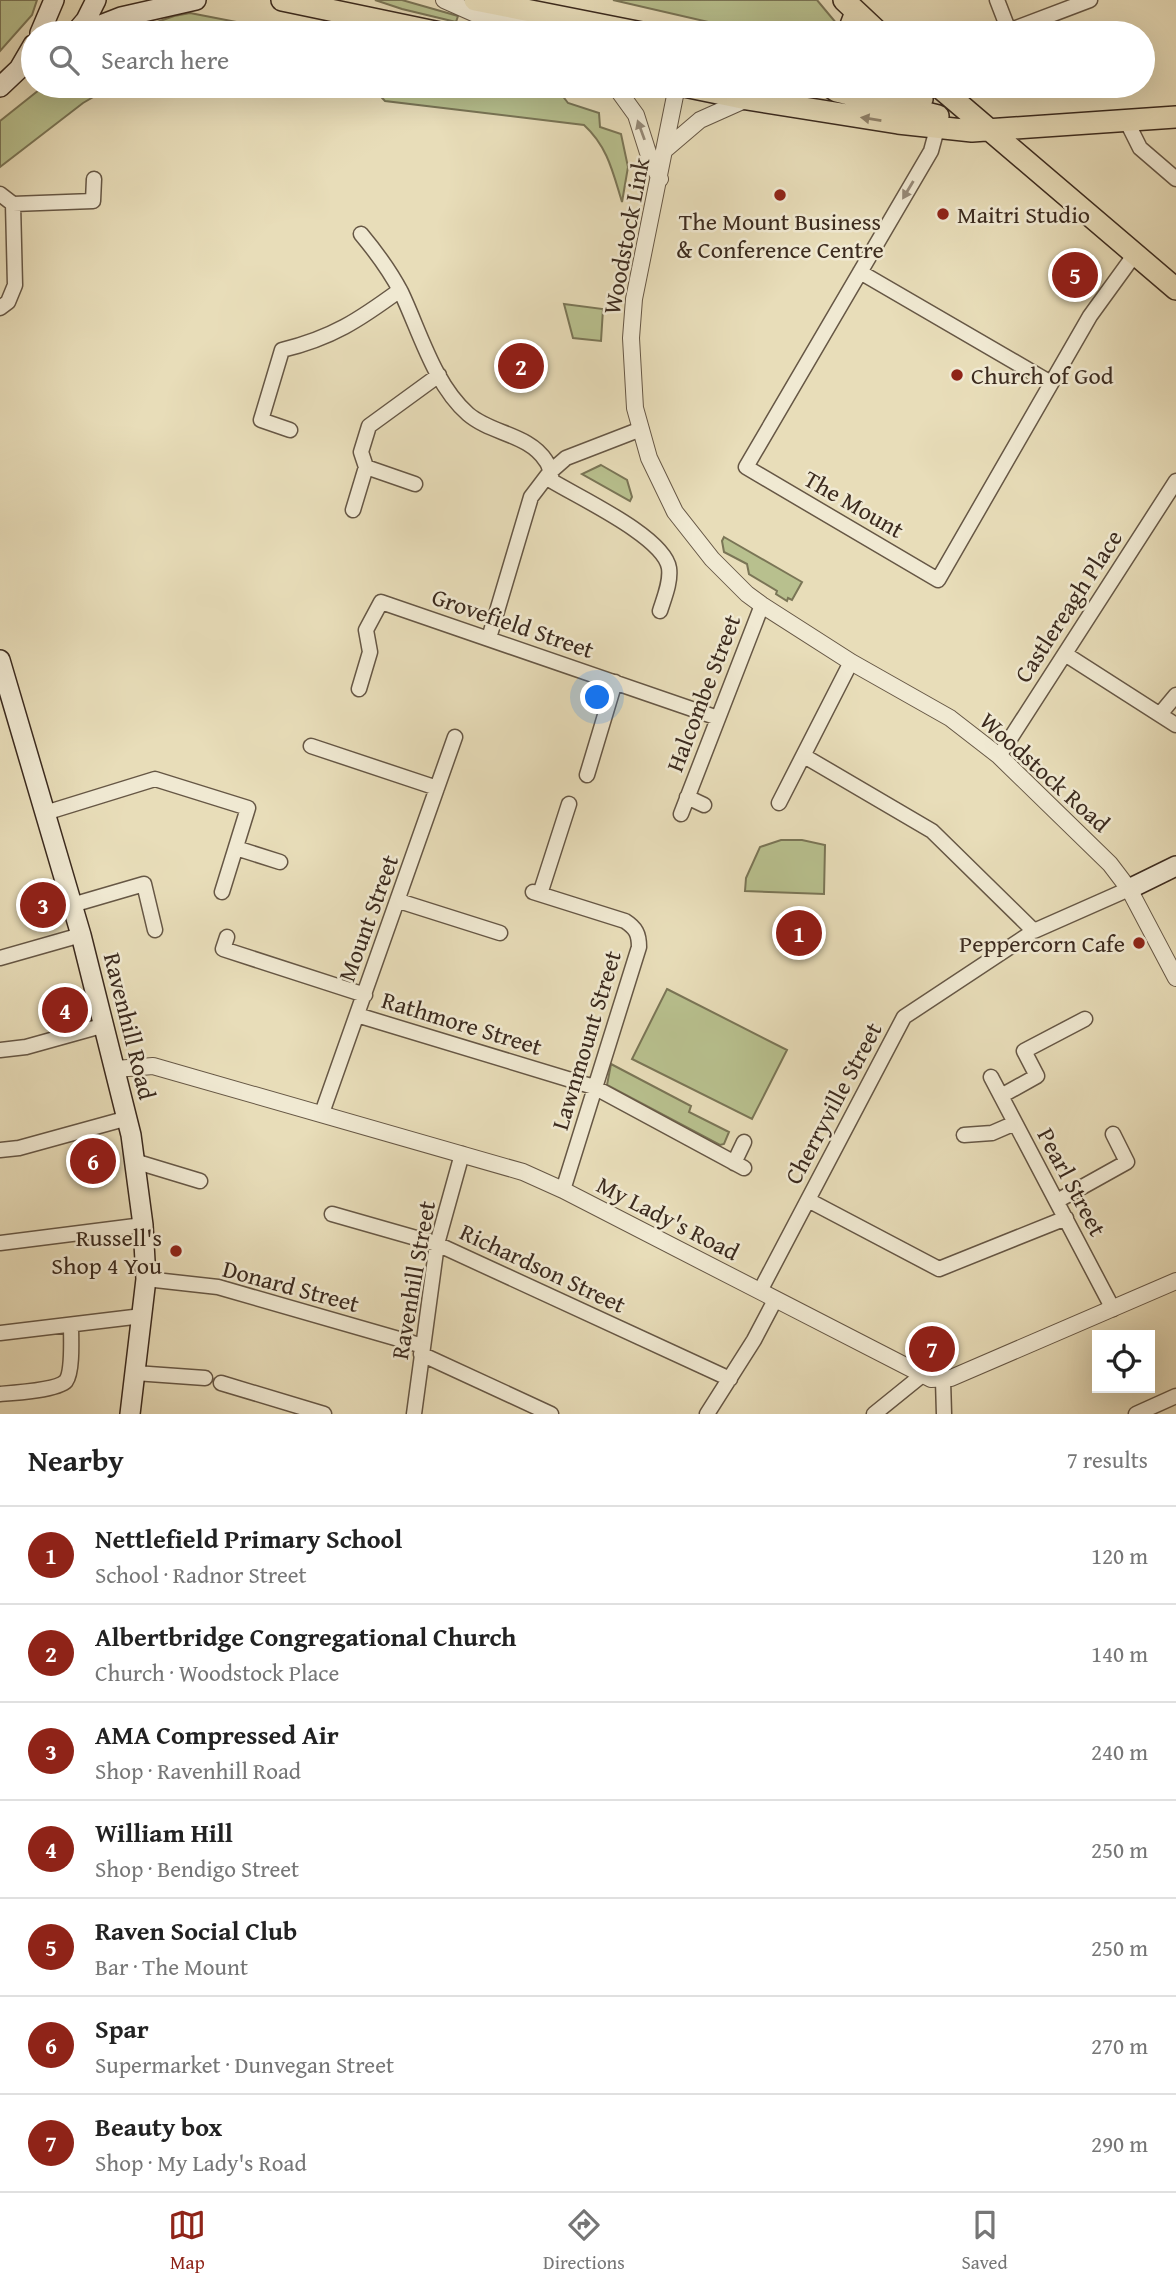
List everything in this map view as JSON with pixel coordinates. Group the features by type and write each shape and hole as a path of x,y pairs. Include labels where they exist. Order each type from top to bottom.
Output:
{"main road":[{"path":"45,21 54,0"},
{"path":"85,21 96,0"},
{"path":"110,21 196,0"},
{"path":"283,0 383,21"},
{"path":"475,0 581,21"},
{"path":"850,6 866,21"},
{"path":"0,87 21,70"},
{"path":"742,98 988,129 1176,117"},
{"path":"860,98 935,122"},
{"path":"919,98 1021,128"},
{"path":"952,98 1176,289"},
{"name":"Ravenhill Road","path":"2,672 81,935 128,1118 143,1225 146,1279 131,1414"},
{"path":"1129,889 1176,866"}],"street":[{"path":"444,0 480,16 502,21"},
{"path":"997,0 1003,21"},
{"path":"1035,21 1090,0"},
{"path":"624,98 636,115 650,159 660,179"},
{"name":"Woodstock Link","path":"675,98 634,299 632,380 635,408 649,458 675,512 712,559 762,605"},
{"path":"666,149 700,120 747,99"},
{"path":"1127,121 1140,148 1176,179"},
{"name":"The Mount","path":"935,122 931,151 746,467 938,580 1090,316 1135,254"},
{"path":"0,194 13,204 93,201 94,179"},
{"path":"0,309 8,302 15,285 13,204"},
{"path":"361,234 400,290 439,375 468,415 489,428 529,444 547,461 552,481 637,531 663,554 669,565 670,578 660,611"},
{"path":"860,272 1051,383"},
{"path":"290,430 261,420 282,350 324,338 356,322 400,290"},
{"path":"353,510 366,467 361,452 369,426 439,375"},
{"path":"489,638 531,497 550,472 566,458 641,429"},
{"path":"366,467 415,484"},
{"name":"Castlereagh Place","path":"999,756 1176,481"},
{"name":"Grovefield Street","path":"359,689 370,652 366,630 381,602 718,718"},
{"name":"Woodstock Road","path":"762,605 851,662 950,718 999,756 1102,854 1129,889 1176,978"},
{"name":"Halcombe Street","path":"681,814 762,605"},
{"path":"1065,654 1176,725"},
{"path":"779,803 851,662"},
{"path":"586,775 615,682"},
{"path":"1161,713 1176,695"},
{"name":"Mount Street","path":"322,1114 455,737"},
{"path":"311,746 437,788"},
{"path":"804,756 932,831 1034,932"},
{"path":"46,813 155,779 248,808 222,892"},
{"name":"Halcombe Street","path":"687,797 704,805"},
{"name":"Lawnmount Street","path":"563,1190 639,947 635,928 625,921 537,893 569,804"},
{"path":"236,848 280,862"},
{"path":"72,905 144,884 155,930"},
{"name":"Cherryville Street","path":"760,1291 904,1017 1034,932 1129,889"},
{"path":"399,901 500,933"},
{"path":"0,958 81,935"},
{"path":"227,937 223,949 365,995"},
{"name":"Rathmore Street","path":"357,1016 594,1087 739,1166 744,1142"},
{"path":"1001,1096 1037,1076 1024,1051 1085,1018"},
{"path":"0,1051 26,1047 105,1025"},
{"name":"My Lady's Road","path":"116,1069 153,1066 523,1172 563,1190 921,1376 943,1380"},
{"name":"Pearl Street","path":"991,1077 1113,1309"},
{"path":"0,1150 19,1148 128,1118"},
{"path":"964,1135 992,1133 1015,1123"},
{"path":"1057,1201 1127,1162 1113,1134"},
{"name":"Ravenhill Street","path":"414,1414 437,1244 462,1154"},
{"path":"134,1161 200,1181"},
{"path":"808,1200 939,1269 1066,1218"},
{"name":"Richardson Street","path":"332,1214 437,1244 730,1379"},
{"path":"0,1243 143,1225"},
{"name":"Donard Street","path":"146,1279 218,1287 422,1350 551,1414"},
{"path":"944,1414 943,1380 1176,1281"},
{"path":"707,1414 754,1340 775,1300"},
{"path":"0,1333 142,1316"},
{"path":"0,1394 58,1386 66,1380 70,1368 71,1325"},
{"path":"135,1373 205,1378"},
{"path":"874,1414 921,1376"},
{"path":"221,1383 321,1414"},
{"path":"1136,1414 1176,1396"}],"green space":[{"path":"0,0 37,0 32,15 27,21 21,21 21,27 0,51"},
{"path":"375,0 402,0 458,16 456,21 452,21"},
{"path":"613,0 817,0 834,21 704,21"},
{"path":"190,13 231,21 160,21"},
{"path":"29,98 92,98 0,167 0,121"},
{"path":"382,98 564,98 568,103 599,113 600,127 621,134 628,167 622,202 604,151 584,125 385,101"},
{"path":"564,304 603,309 601,341 573,338"},
{"path":"601,465 627,480 632,497 630,501 582,474"},
{"path":"724,537 802,582 792,600 788,598 787,601 776,594 777,591 749,574 747,564 724,552"},
{"path":"781,840 802,840 825,845 824,894 745,891 746,878 760,847"},
{"path":"667,989 787,1050 752,1119 632,1059"},
{"path":"611,1064 691,1106 689,1112 729,1132 724,1144 720,1145 607,1085"}],"place":[{"name":"The Mount Business & Conference Centre","path":"780,195"},
{"name":"Maitri Studio","path":"943,214"},
{"name":"Raven Social Club","path":"1075,275"},
{"name":"Albertbridge Congregational Church","path":"521,366"},
{"name":"Church of God","path":"957,375"},
{"name":"AMA Compressed Air","path":"43,905"},
{"name":"Nettlefield Primary School","path":"799,933"},
{"name":"Peppercorn Cafe","path":"1139,943"},
{"name":"William Hill","path":"65,1010"},
{"name":"Spar","path":"93,1161"},
{"name":"Russell's Shop 4 You","path":"176,1251"},
{"name":"Beauty box","path":"932,1349"}]}
